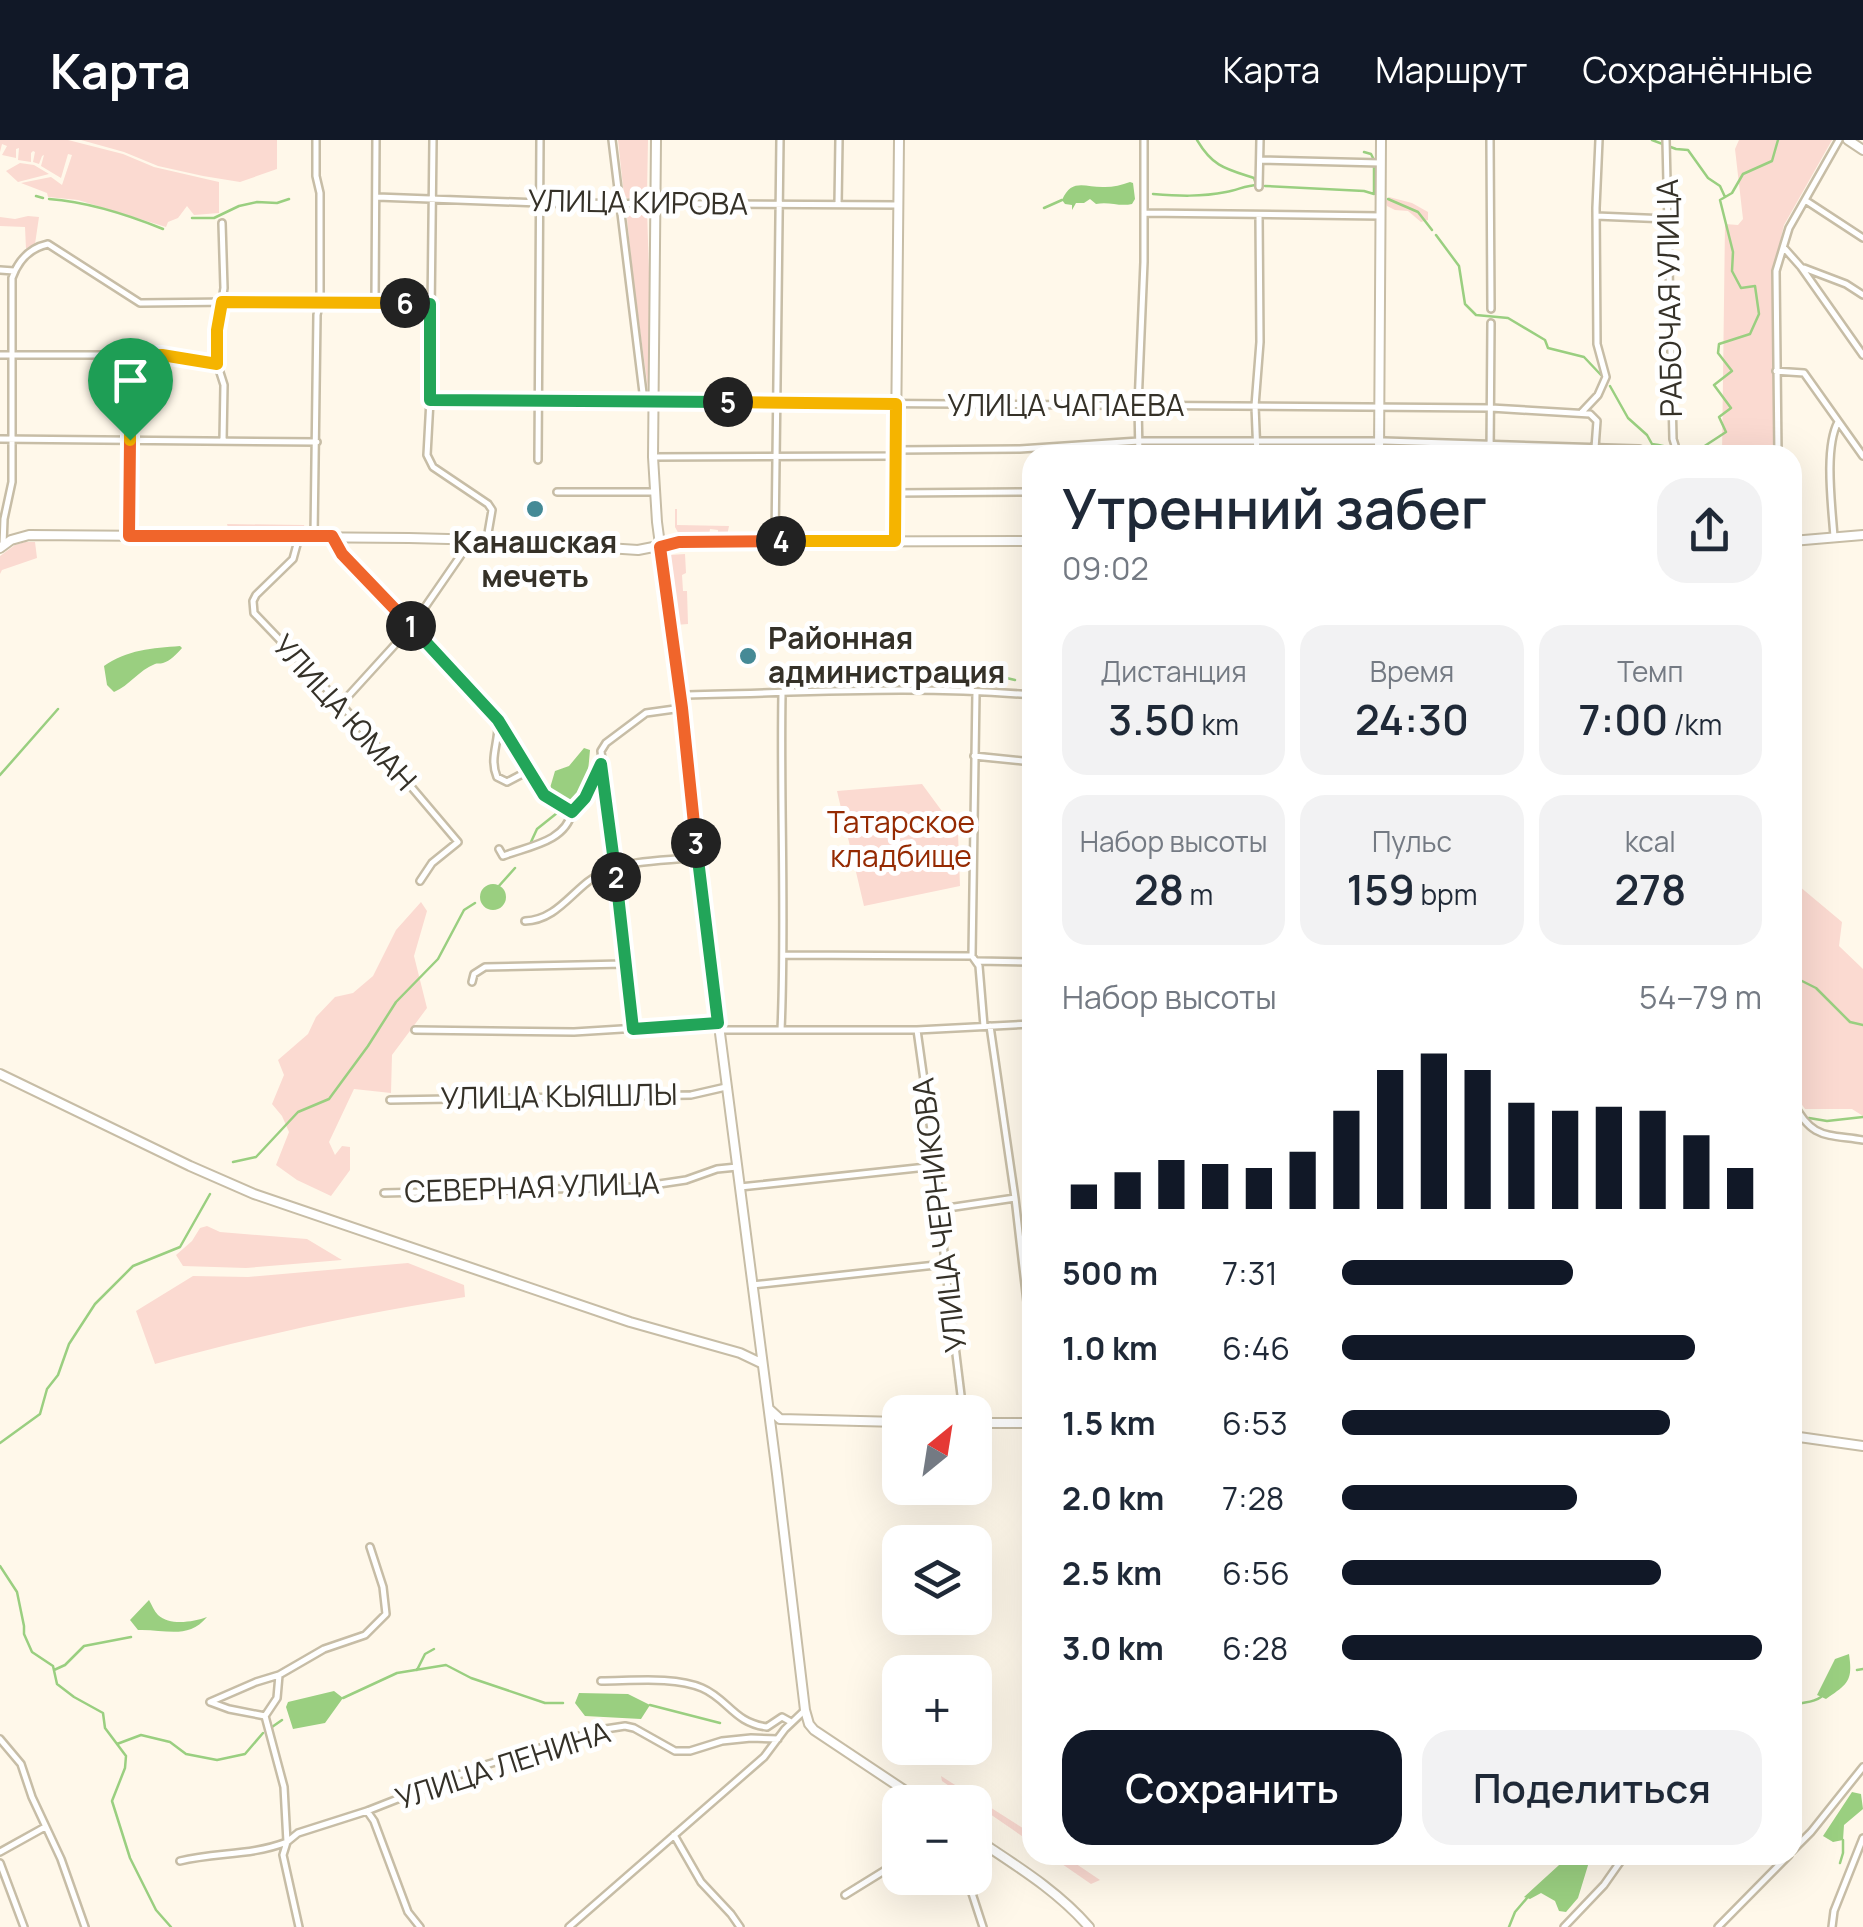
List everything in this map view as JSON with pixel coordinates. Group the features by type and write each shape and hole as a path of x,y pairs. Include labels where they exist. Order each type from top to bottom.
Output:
{"street":[{"path":"314,536 320,301 316,140"},
{"path":"375,302 376,140"},
{"path":"433,140 427,455 433,467 488,504 492,510 487,540"},
{"path":"538,460 540,140"},
{"path":"612,140 648,402 660,547 805,1710 814,1730 896,1785"},
{"path":"648,402 656,140"},
{"path":"775,541 780,140"},
{"path":"838,204 839,140"},
{"path":"895,541 899,140"},
{"path":"1139,445 1144,140"},
{"path":"1260,140 1260,188"},
{"path":"1379,445 1381,140"},
{"path":"1490,140 1491,309"},
{"path":"1599,140 1597,344 1606,377 1598,394 1582,412 1597,421 1599,445"},
{"name":"РАБОЧАЯ УЛИЦА","path":"1666,140 1675,445"},
{"path":"1778,445 1776,271 1789,228 1839,140"},
{"path":"1848,140 1863,150"},
{"path":"1260,160 1381,163"},
{"name":"УЛИЦА КИРОВА","path":"377,198 898,205"},
{"path":"1804,200 1863,238"},
{"path":"1144,212 1380,216"},
{"path":"1256,445 1259,215"},
{"path":"1596,216 1668,219"},
{"path":"222,223 217,364 224,385 223,441"},
{"path":"1,547 12,482 12,278 16,266 36,246 48,244 140,304 430,304"},
{"path":"1784,247 1863,355"},
{"path":"1801,267 1846,284 1863,295"},
{"path":"0,270 14,271"},
{"path":"1490,444 1491,323"},
{"path":"0,355 162,355 217,364"},
{"path":"129,536 130,356"},
{"path":"1776,371 1804,374 1863,456"},
{"name":"УЛИЦА ЧАПАЕВА","path":"430,400 1492,408 1582,412"},
{"path":"1834,538 1832,436 1838,422"},
{"path":"0,439 317,442"},
{"path":"1080,445 1139,440 1508,445"},
{"path":"653,457 1022,450"},
{"path":"557,492 654,492"},
{"path":"896,493 1022,492"},
{"path":"1802,540 1863,535"},
{"path":"1,547 29,536 332,536 487,540 638,550 679,542 1022,541"},
{"name":"УЛИЦА ЮМАН","path":"299,536 293,559 256,594 254,613 341,704 458,842 432,863 420,881"},
{"path":"332,536 342,554 498,720 544,795 572,812"},
{"path":"341,704 412,626 472,540"},
{"path":"680,695 912,690 1022,694"},
{"path":"976,692 974,959 1022,1259"},
{"path":"781,1030 782,694"},
{"path":"633,1029 601,751 606,742 646,713 682,708"},
{"path":"498,720 492,765 497,777 507,782 528,771"},
{"path":"974,756 1022,761"},
{"path":"498,849 503,856 558,836 585,798 601,764"},
{"path":"526,921 535,921 564,905 603,872 643,861 698,857"},
{"path":"784,955 1022,961"},
{"path":"472,982 474,974 485,967 624,964"},
{"path":"415,1030 574,1032 718,1026 917,1030 1022,1024"},
{"name":"УЛИЦА ЧЕРНИКОВА","path":"917,1030 961,1395"},
{"path":"0,1074 254,1194 762,1363"},
{"name":"УЛИЦА КЫЯШЛЫ","path":"390,1100 691,1095 727,1087"},
{"path":"1802,1118 1815,1133 1863,1140"},
{"path":"740,1187 936,1166"},
{"name":"СЕВЕРНАЯ УЛИЦА","path":"384,1193 646,1186 738,1167"},
{"path":"941,1208 1015,1198"},
{"path":"752,1285 945,1264"},
{"path":"740,1353 751,1346 758,1334"},
{"path":"769,1409 780,1419 882,1422"},
{"path":"772,1437 794,1420"},
{"path":"992,1423 1022,1424"},
{"path":"1802,1437 1863,1446"},
{"path":"265,1716 210,1702 366,1634 386,1614 383,1587 370,1547"},
{"path":"279,1675 277,1698 265,1716 284,1787 287,1842 283,1856 299,1927"},
{"path":"601,1680 687,1682 707,1690 753,1725 768,1727 782,1717 791,1722"},
{"path":"569,1927 764,1757 805,1710"},
{"name":"УЛИЦА ЛЕНИНА","path":"180,1861 206,1855 248,1854 287,1842 298,1833 367,1811 478,1767 598,1730 634,1728 676,1751 722,1741 778,1740"},
{"path":"0,1739 22,1764 86,1927"},
{"path":"1802,1841 1863,1767"},
{"path":"367,1811 408,1912 420,1927"},
{"path":"0,1852 45,1828"},
{"path":"674,1835 701,1882 740,1927"},
{"path":"1832,1927 1834,1911 1863,1838"},
{"path":"992,1849 1048,1887 1088,1927"},
{"path":"0,1863 24,1927"},
{"path":"1564,1927 1618,1865"},
{"path":"1718,1927 1779,1865"},
{"path":"845,1896 882,1872"},
{"path":"973,1895 983,1927"}],"green space":[{"path":"0,140 68,140 219,182 219,213 194,215 187,206 166,227 78,200 48,197 47,193 21,183 51,177 62,185 72,155 68,154 61,178 41,166 44,155 39,164 33,162 33,151 31,162 18,160 19,148 16,158 2,155 7,146 2,144 0,152"},
{"path":"81,140 277,140 277,169 240,182 158,166"},
{"path":"618,140 648,140 647,194 643,200 624,196"},
{"path":"1739,140 1832,140 1784,225 1774,267 1773,445 1722,445 1725,224 1738,225 1743,219 1735,149"},
{"path":"20,163 34,165 49,174 18,182 6,171"},
{"path":"1389,197 1428,212 1428,220 1421,222 1408,211 1387,206"},
{"path":"626,209 647,210 651,333 649,396"},
{"path":"0,217 39,217 35,244 26,249 25,227 0,226"},
{"path":"675,509 677,525 729,526 727,536 718,536 718,530 710,529 709,536 680,536 675,527"},
{"path":"227,524 304,525 305,528 229,531"},
{"path":"25,542 35,542 37,558 0,574 0,556"},
{"path":"685,554 686,573 682,575 683,591 687,591 688,624 675,625 668,558"},
{"name":"Татарское кладбище","path":"922,784 958,833 960,886 864,906 837,791"},
{"path":"1802,889 1842,922 1839,946 1863,969 1863,1116 1852,1109 1805,1109"},
{"path":"421,902 427,911 414,956 427,1008 392,1055 391,1093 354,1089 329,1142 335,1155 342,1146 350,1147 350,1170 331,1196 276,1165 289,1132 272,1104 284,1075 278,1060 308,1034 316,1017 335,997 353,993 373,976 396,930"},
{"path":"207,1226 220,1232 307,1239 342,1260 246,1268 183,1266 176,1255 200,1228"},
{"path":"408,1263 464,1285 465,1297 309,1326 155,1364 136,1311 193,1276 248,1277"},
{"path":"992,1809 1022,1828 1022,1836 992,1815"},
{"path":"1063,1865 1078,1865 1100,1880 1091,1884"}],"shaded area":[{"path":"1130,182 1135,199 1132,204 1096,204 1090,199 1076,203 1072,210 1072,205 1062,200 1075,186 1108,187"},
{"path":"180,646 171,659 149,667 114,692 107,685 104,666 121,656"},
{"path":"584,748 590,750 583,788 567,804 557,800 550,788 555,771 569,766"},
{"path":"493,884 502,888 506,897 502,906 493,910 484,906 480,897 484,888"},
{"path":"149,1600 158,1615 169,1621 207,1617 184,1631 138,1630 130,1620"},
{"path":"1849,1654 1850,1670 1844,1685 1826,1699 1817,1695 1835,1659"},
{"path":"334,1691 343,1698 325,1723 293,1729 288,1702"},
{"path":"579,1693 628,1694 650,1705 641,1719 585,1716 575,1703"},
{"path":"1852,1792 1861,1794 1863,1809 1844,1825 1843,1840 1833,1842 1823,1836"},
{"path":"1559,1865 1588,1865 1578,1898 1566,1912 1559,1911 1555,1901 1541,1893 1530,1899 1524,1897"}],"waterway":[{"path":"1197,140 1215,162 1254,178 1256,184"},
{"path":"1652,140 1688,150 1725,197"},
{"path":"1706,445 1726,432 1719,417 1731,408 1714,385 1732,371 1718,353 1719,344 1750,334 1759,314 1755,286 1741,288 1732,271 1733,252 1720,200 1732,193 1743,174 1772,161 1778,140"},
{"path":"1364,152 1373,158"},
{"path":"1265,186 1374,194 1374,166"},
{"path":"1153,194 1208,195 1258,185"},
{"path":"36,196 43,198"},
{"path":"49,199 107,210 163,229"},
{"path":"192,218 214,218 239,206 289,199"},
{"path":"1388,199 1418,212 1432,230"},
{"path":"1044,208 1062,200"},
{"path":"1436,235 1459,266 1465,304 1476,315 1508,318 1545,340 1548,348 1584,357 1601,375"},
{"path":"1610,386 1628,418 1657,445"},
{"path":"969,673 983,674"},
{"path":"994,675 1015,680"},
{"path":"0,775 58,709"},
{"path":"531,842 537,829 557,813"},
{"path":"498,887 515,868"},
{"path":"233,1162 256,1157 298,1112 329,1099 396,1002 438,959 464,910 475,903"},
{"path":"1802,981 1816,988 1850,1022 1863,1025"},
{"path":"1809,1118 1827,1121 1863,1117"},
{"path":"0,1443 40,1414 47,1389 58,1375 69,1344 95,1304 133,1266 180,1247 210,1194"},
{"path":"0,1566 17,1592 24,1634 32,1652 53,1666 57,1684 103,1713 105,1728 126,1756 112,1801 130,1858 156,1910 171,1927"},
{"path":"54,1670 84,1646 131,1637"},
{"path":"417,1670 425,1654 434,1649"},
{"path":"343,1698 397,1673 446,1665 471,1678 545,1703 563,1703"},
{"path":"1857,1670 1863,1669"},
{"path":"1802,1704 1821,1697"},
{"path":"650,1705 720,1723"},
{"path":"272,1727 282,1720"},
{"path":"117,1744 141,1735 170,1742 186,1754 217,1760 245,1754 263,1733"},
{"path":"1840,1863 1843,1840"},
{"path":"1509,1927 1527,1898"}],"place":[{"name":"Канашская мечеть","path":"535,509"},
{"name":"Районная администрация","path":"748,656"}],"route":[{"path":"222,302 430,304 430,400 896,404 895,541 679,542 660,547 718,1023 633,1029 601,764 585,798 572,812 544,795 498,720 342,554 332,536 129,536 130,440 130,356 162,355 217,364 222,302"}]}
